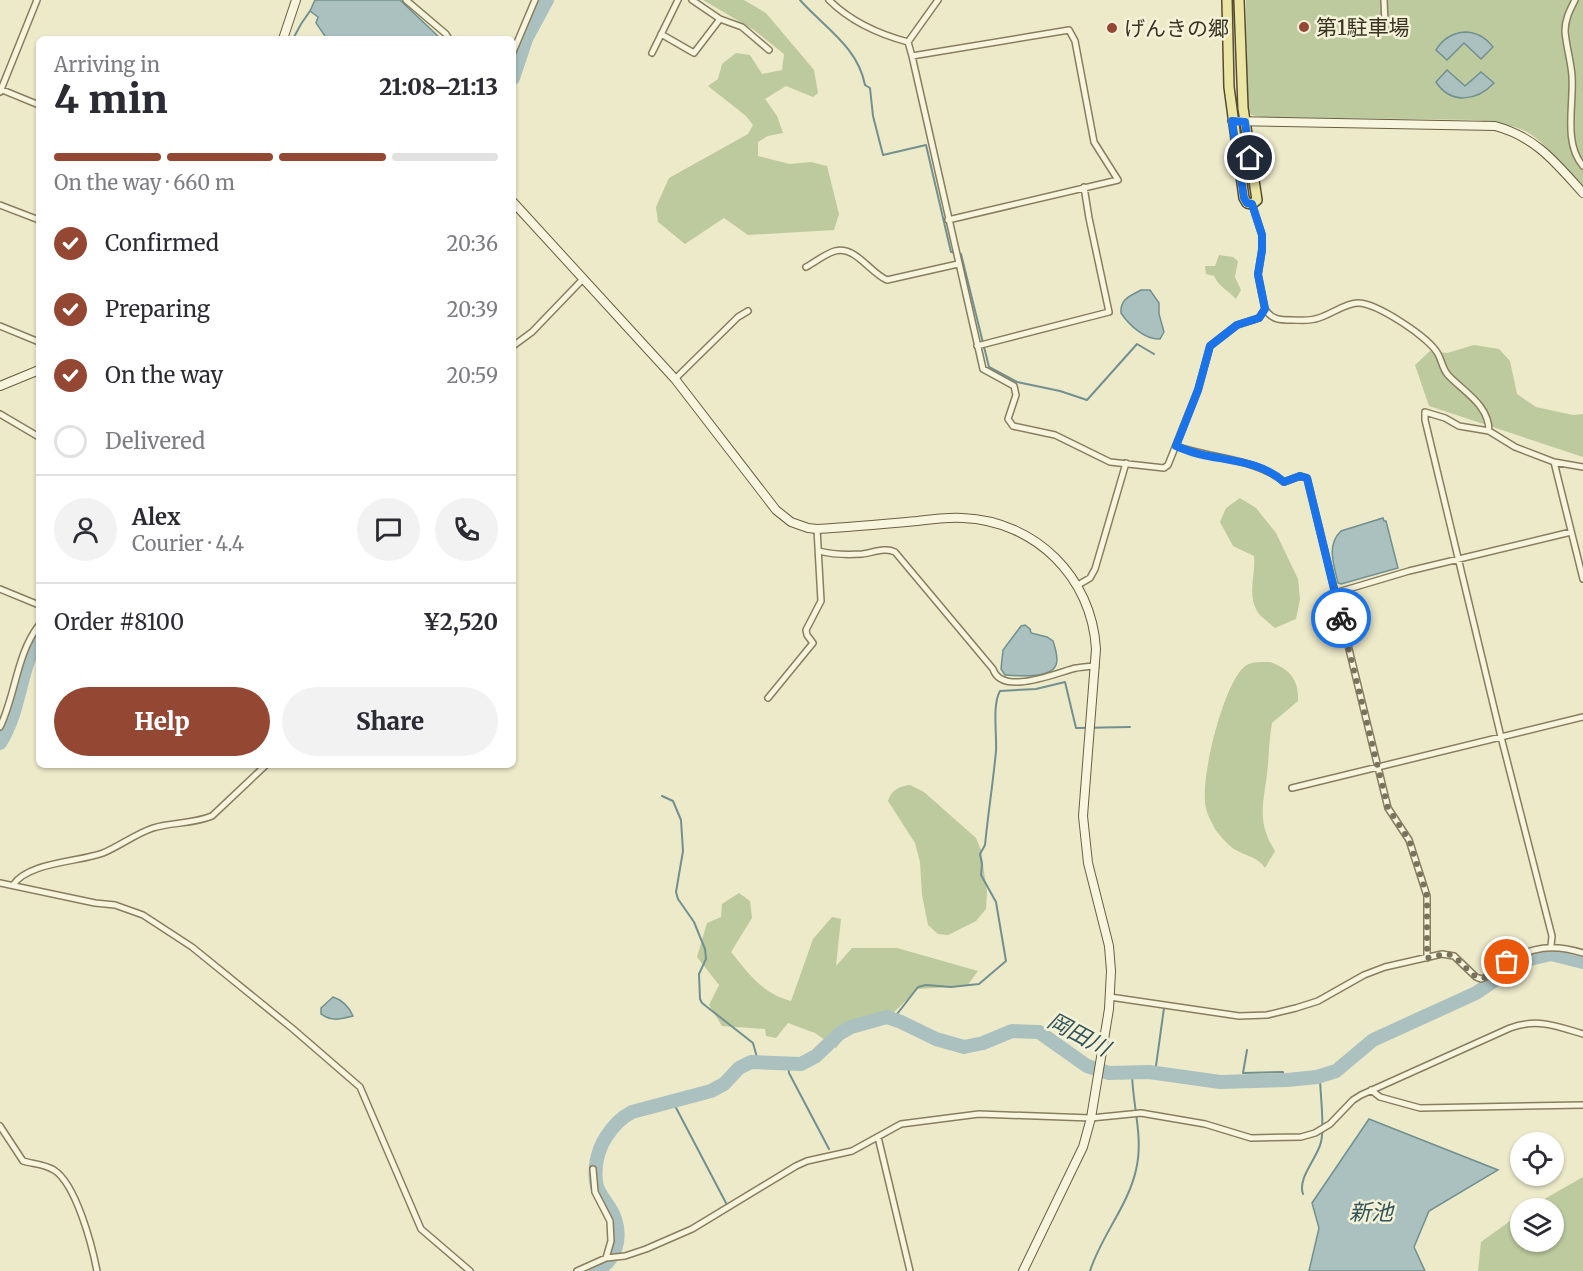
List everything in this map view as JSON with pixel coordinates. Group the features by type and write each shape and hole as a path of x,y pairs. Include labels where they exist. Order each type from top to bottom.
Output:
{"main road":[{"path":"1227,0 1232,121 1244,198 1247,203 1252,204 1257,200 1245,122 1239,0"}],"street":[{"path":"36,104 0,90 37,0"},
{"path":"284,36 296,0"},
{"path":"406,0 447,36"},
{"path":"516,45 535,0"},
{"path":"652,53 678,0"},
{"path":"692,0 720,19 742,27 769,50"},
{"path":"829,0 841,12 858,23 908,42"},
{"path":"908,42 939,0"},
{"path":"1384,0 1385,24"},
{"path":"1575,0 1567,17 1565,30 1572,77 1572,135 1574,147 1583,166"},
{"path":"661,34 694,53 720,19"},
{"path":"912,56 1069,30 1075,41 1094,142 1118,180 1041,200 948,220"},
{"path":"908,42 983,369 1014,386 1016,390 1008,419 1013,426 1055,435 1110,462 1164,468 1168,465 1198,390 1210,346 1237,325 1259,318 1265,309"},
{"path":"1232,121 1495,126 1525,137 1537,146 1583,193"},
{"path":"977,346 1109,312 1084,187"},
{"path":"1252,204 1262,235 1258,274 1265,309 1270,316 1278,320 1315,319 1358,303 1366,304 1396,317 1432,346 1439,355 1445,372 1479,403 1488,416 1489,431"},
{"path":"0,205 36,219"},
{"path":"516,205 675,379 776,510 791,522 817,529 950,518 992,522 1026,535 1050,552 1068,570 1078,585 1091,614 1094,627 1096,666 1083,816 1088,863 1109,946 1110,997 1091,1118 1076,1162 1023,1271"},
{"path":"806,267 838,250 851,252 876,274 887,280 958,264"},
{"path":"516,344 532,332 583,279"},
{"path":"675,379 748,310"},
{"path":"0,326 36,341"},
{"path":"0,386 36,371"},
{"path":"1551,946 1552,936 1501,737 1425,420 1425,412 1445,418 1459,426 1489,431 1515,447 1554,462 1583,467"},
{"path":"0,414 36,435"},
{"path":"1176,446 1199,454 1250,464 1266,470 1284,482 1300,476 1307,478 1388,808 1409,840 1427,896 1427,958"},
{"path":"1554,462 1583,579"},
{"path":"1078,585 1090,578 1095,569 1126,463"},
{"path":"768,698 813,643 806,630 821,601 817,529"},
{"path":"1335,593 1409,571 1571,532"},
{"path":"819,551 834,555 886,549 895,552 1000,679 1008,681 1041,680 1077,668 1096,666"},
{"path":"0,590 36,604"},
{"path":"0,727 7,712 23,654 36,630"},
{"path":"1292,788 1583,717"},
{"path":"13,885 18,877 24,874 102,853 153,828 203,820 217,812 263,768"},
{"path":"0,883 95,903 115,904 143,915 192,947 346,1074 363,1093 421,1229 470,1271"},
{"path":"1110,997 1239,1016 1267,1015 1318,1001 1364,975 1385,967 1442,954 1454,956 1481,979 1524,952 1537,948 1551,946 1583,953"},
{"path":"577,1271 607,1258 646,1249 732,1206 796,1166 852,1151 901,1124 978,1114 1091,1118 1141,1113 1205,1124 1251,1138 1301,1137 1315,1134 1330,1124 1353,1100 1371,1090 1522,1024 1542,1023 1583,1034"},
{"path":"1371,1090 1380,1096 1419,1108 1583,1105"},
{"path":"0,1126 23,1161 51,1168 67,1182 97,1271"},
{"path":"878,1137 910,1271"},
{"path":"592,1169 596,1192 610,1221 611,1241 607,1258"}],"green space":[{"path":"703,0 744,0 766,13 814,70 818,93 813,97 786,86 765,99 777,116 783,133 768,136 758,142 758,156 790,164 811,162 827,166 839,214 834,230 748,235 724,218 685,244 658,222 656,207 669,178 748,134 753,125 746,116 708,86 718,79 722,64 736,53 750,55 762,74 782,70 784,54 754,30"},
{"path":"1246,0 1583,0 1583,188 1539,140 1523,130 1506,125 1477,120 1251,115 1247,106"},
{"path":"1219,255 1233,257 1238,261 1235,277 1241,290 1236,299 1221,286 1214,276 1206,274 1205,266 1215,266"},
{"path":"1474,345 1499,349 1510,361 1517,394 1536,407 1573,415 1583,414 1583,457 1429,406 1415,365 1430,351 1447,353"},
{"path":"1240,498 1256,508 1276,533 1298,579 1300,599 1296,619 1275,628 1260,615 1254,604 1252,591 1254,556 1233,546 1220,522 1226,508"},
{"path":"1270,662 1283,668 1292,676 1297,687 1298,701 1272,723 1263,814 1266,832 1275,851 1265,868 1255,859 1234,849 1219,834 1207,813 1205,795 1209,756 1228,693 1244,667 1253,663"},
{"path":"910,785 924,792 976,838 981,850 987,892 986,909 976,921 948,935 938,934 928,925 922,895 920,862 915,843 888,801 896,789"},
{"path":"739,893 750,901 752,918 731,952 757,982 781,998 791,1001 813,939 832,917 841,919 836,966 852,948 897,948 978,971 967,986 918,989 892,1014 857,1021 836,1048 815,1033 788,1023 776,1038 766,1036 765,1029 722,1026 709,1005 719,985 697,957 707,923 721,917 722,904"},
{"path":"1583,1177 1583,1271 1478,1271 1481,1242 1510,1221 1510,1252 1564,1252 1564,1198 1546,1198"}],"water":[{"path":"315,0 400,0 438,36 325,36 316,23 318,17 310,11"},
{"path":"1465,32 1481,36 1493,47 1481,59 1464,43 1447,60 1436,50 1448,37"},
{"path":"1447,70 1465,86 1481,72 1494,83 1472,97 1456,97 1442,89 1436,82"},
{"path":"1141,290 1150,290 1159,303 1159,314 1164,332 1160,339 1154,339 1138,331 1121,313 1124,301"},
{"path":"1383,518 1386,521 1398,568 1338,583 1332,556 1336,537 1341,531"},
{"path":"1025,625 1031,633 1053,641 1057,656 1056,665 1048,673 1041,675 1005,675 1001,669 1003,650 1021,626"},
{"path":"333,997 345,1004 353,1016 333,1019 321,1014 321,1008"},
{"name":"新池","path":"1369,1119 1498,1170 1429,1211 1414,1247 1425,1271 1309,1271 1319,1228 1312,1203"}],"waterway":[{"path":"516,69 526,39 547,0"},
{"path":"800,0 839,38 855,59 865,85 870,88 873,116 883,155 926,145 951,252 961,254 989,367 1017,382 1060,391 1087,400 1137,344 1154,354"},
{"path":"295,36 310,11"},
{"path":"0,743 12,717 27,663 36,643"},
{"path":"894,1018 918,987 979,984 1006,961 996,902 981,875 980,854 985,845 996,751 996,704 1000,691 1036,689 1065,682 1076,728 1130,727"},
{"path":"662,796 673,801 681,820 683,851 676,892 678,899 694,922 705,949 706,959 699,974 700,999 702,1003 753,1043 758,1061"},
{"name":"岡田川","path":"596,1271 603,1267 612,1256 618,1235 615,1219 597,1187 595,1174 600,1148 617,1123 632,1112 711,1091 724,1084 739,1068 751,1062 801,1064 816,1056 839,1034 851,1027 887,1017 936,1039 964,1047 983,1043 1012,1031 1039,1032 1087,1066 1109,1073 1149,1072 1220,1082 1287,1080 1317,1077 1336,1071 1373,1040 1476,993 1517,965 1530,959 1551,954 1583,962"},
{"path":"1155,1073 1164,1008"},
{"path":"1247,1050 1243,1073 1283,1072 1283,1081"},
{"path":"788,1064 789,1073 829,1149"},
{"path":"1090,1271 1127,1196 1136,1170 1139,1145 1132,1072"},
{"path":"1303,1194 1305,1174 1321,1142 1320,1077"},
{"path":"673,1102 726,1203"}],"way so far":[{"path":"1341,618 1388,808 1409,840 1427,896 1427,958 1442,954 1454,956 1481,979 1507,962"}],"place":[{"name":"第1駐車場","path":"1304,27"},
{"name":"げんきの郷","path":"1112,28"}],"route":[{"path":"1250,158 1245,122 1232,121 1244,198 1247,203 1252,204 1262,235 1258,274 1264,314 1228,330 1210,346 1198,390 1176,446 1199,454 1250,464 1266,470 1284,482 1300,476 1307,478 1341,618"}]}
